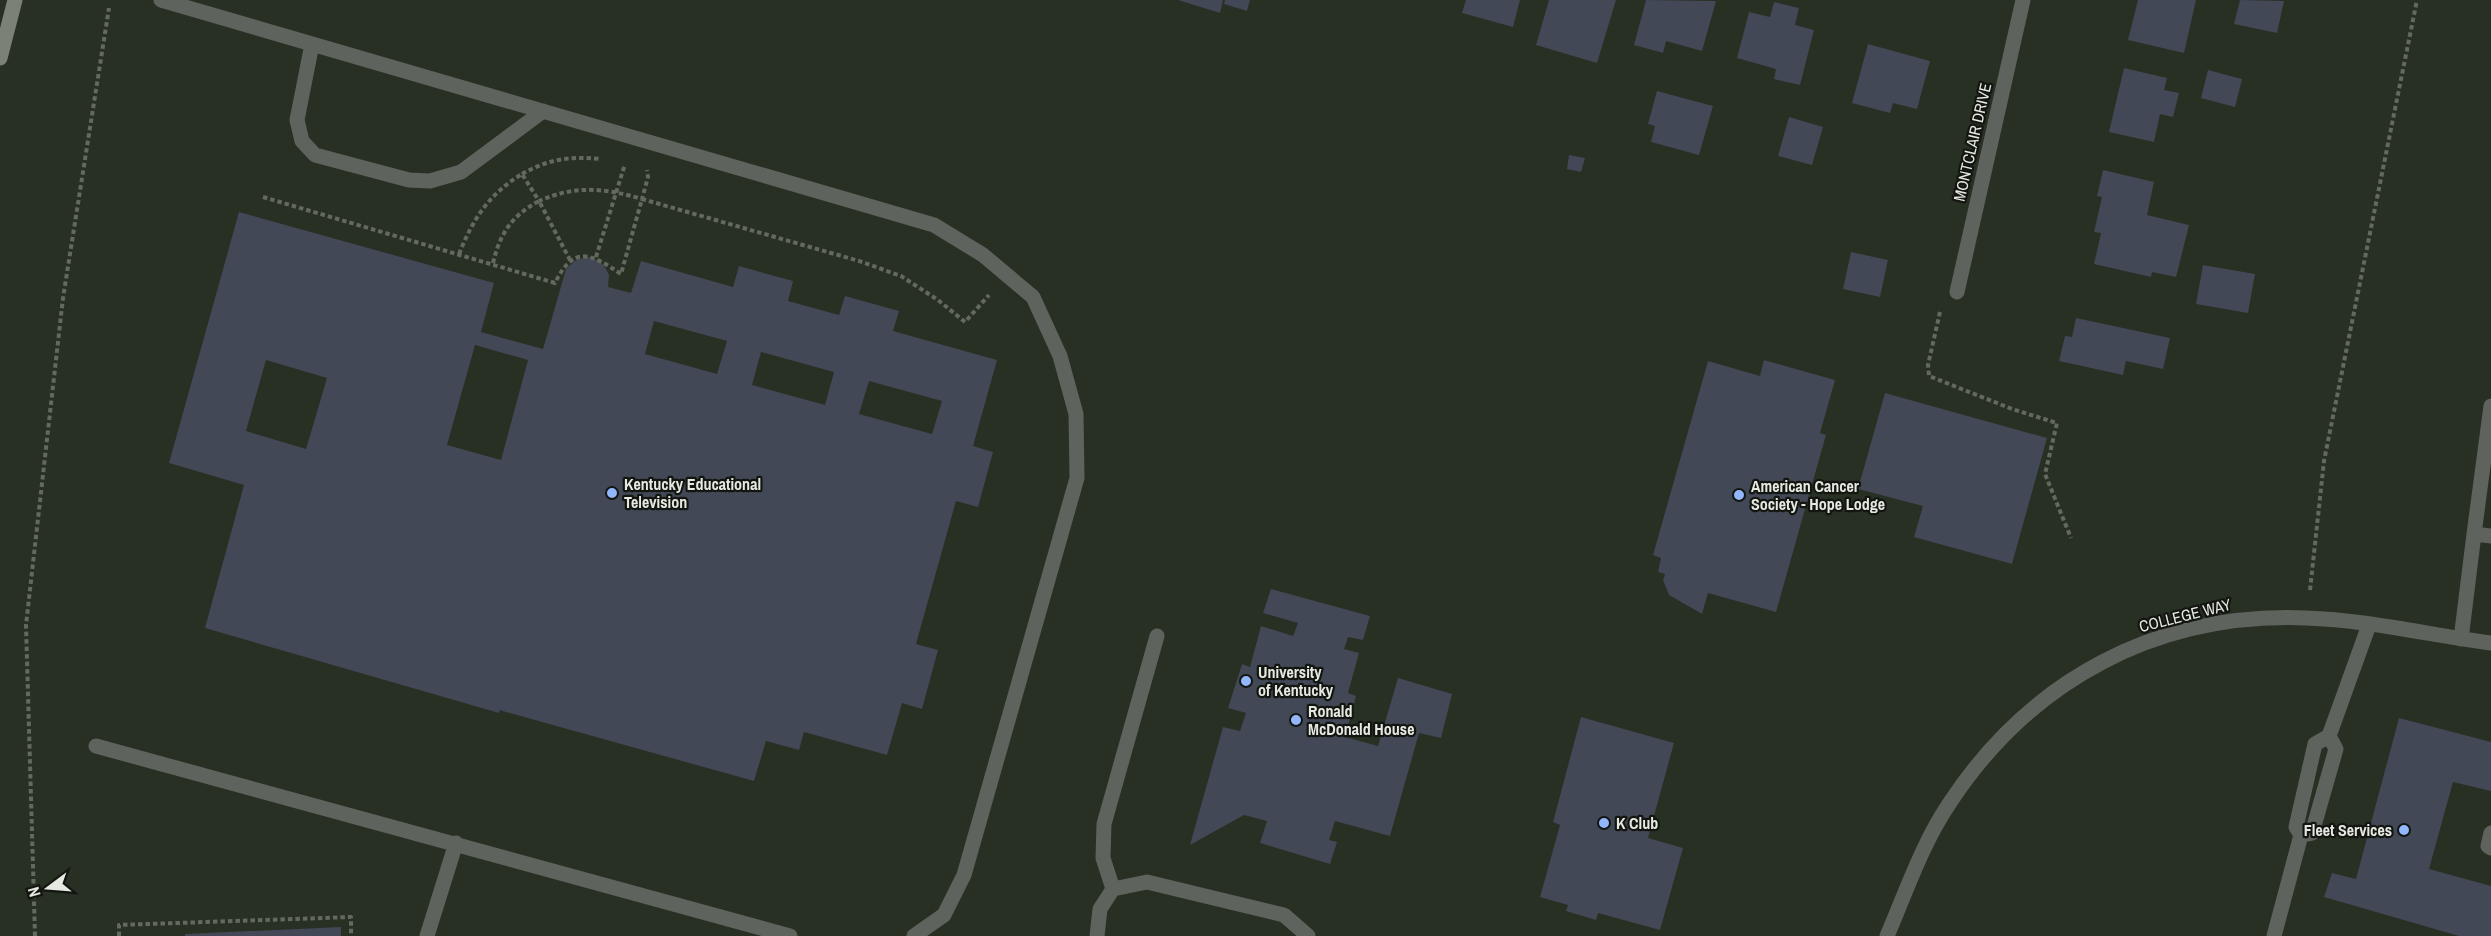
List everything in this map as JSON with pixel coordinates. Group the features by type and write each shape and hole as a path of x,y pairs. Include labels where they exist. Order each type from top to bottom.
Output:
{"main road":[{"path":"0,58 15,0"}],"street":[{"path":"161,0 934,225 983,255 1033,297 1060,356 1076,414 1077,478 964,874 944,915 914,936"},
{"name":"MONTCLAIR DRIVE","path":"1957,292 2022,0"},
{"path":"312,44 297,120 302,141 315,155 409,180 430,182 461,172 543,111"},
{"path":"2461,639 2491,406"},
{"path":"2474,534 2491,536"},
{"name":"COLLEGE WAY","path":"1887,936 1929,838 1948,805 1985,755 2037,704 2066,681 2126,649 2171,634 2240,620 2307,618 2491,642"},
{"path":"2274,936 2301,835 2312,833 2336,749 2329,736 2369,625"},
{"path":"1113,889 1103,858 1104,824 1157,636"},
{"path":"96,746 790,936"},
{"path":"2491,834 2488,846 2491,848"},
{"path":"427,936 456,843"},
{"path":"1097,936 1100,909 1113,889 1147,882 1284,915 1308,936"}],"path":[{"path":"2307,618 2324,460 2417,0"},
{"path":"36,936 26,625 63,298 109,8"},
{"path":"459,254 472,222 506,183 545,162 564,158 602,159"},
{"path":"619,162 635,166"},
{"path":"596,257 625,164"},
{"path":"263,197 555,283 570,260 579,257 596,257 621,274 649,173 646,169"},
{"path":"522,174 570,260"},
{"path":"493,263 500,238 525,208 576,189 617,192 859,261 901,276 938,300 965,322 992,292 1010,277"},
{"path":"1938,318 1928,365 1929,376 2012,410 2057,423 2045,474 2071,538"},
{"path":"119,936 119,925 351,917 351,936"}],"building":[{"path":"1178,0 1223,0 1220,13"},
{"path":"1225,0 1250,0 1247,11 1224,4"},
{"path":"1466,0 1520,0 1513,27 1462,13"},
{"path":"1549,0 1616,0 1597,63 1536,45"},
{"path":"1646,0 1716,1 1702,51 1666,41 1663,53 1634,45"},
{"path":"2138,0 2196,0 2184,53 2128,40"},
{"path":"2240,0 2284,1 2277,33 2234,24"},
{"path":"1774,2 1799,8 1795,25 1814,30 1800,85 1774,79 1776,69 1737,58 1749,12 1770,17"},
{"path":"1868,44 1930,61 1917,109 1893,103 1890,113 1852,103"},
{"path":"2124,68 2167,78 2164,90 2179,93 2173,117 2160,114 2154,142 2109,132"},
{"path":"2208,70 2242,79 2235,107 2201,98"},
{"path":"1657,91 1713,106 1699,155 1651,142 1655,126 1648,124"},
{"path":"1789,117 1823,127 1812,165 1778,156"},
{"path":"1569,155 1585,158 1581,172 1567,169"},
{"path":"2103,170 2154,182 2147,215 2189,225 2176,277 2152,272 2151,277 2094,264 2101,233 2094,232 2102,197 2097,196"},
{"name":"Kentucky Educational Television","path":"239,212 494,283 481,332 543,349 566,269 576,260 588,257 599,261 605,267 609,275 608,287 631,293 641,261 733,287 739,266 793,281 788,301 839,315 845,296 899,311 893,331 997,360 973,446 993,452 978,507 956,501 916,644 938,650 922,709 902,703 887,755 804,732 799,750 766,741 754,781 500,710 499,713 205,628 244,485 169,463","holes":["654,321 727,341 717,374 645,354","475,345 528,360 501,460 447,445","761,352 834,372 825,405 752,385","266,360 327,378 306,449 246,431","869,381 942,401 932,434 859,414"]},
{"path":"1851,252 1888,260 1880,297 1843,289"},
{"path":"2203,265 2255,274 2248,313 2196,304"},
{"path":"2076,318 2170,338 2163,369 2126,361 2123,375 2059,361 2065,336 2072,337"},
{"name":"American Cancer Society - Hope Lodge","path":"1764,360 1835,380 1820,433 1826,435 1776,612 1708,593 1702,614 1669,595 1663,580 1665,574 1658,572 1661,558 1653,555 1708,361 1760,376"},
{"path":"1885,393 2047,438 2012,564 1914,537 1923,506 1858,489"},
{"name":"Ronald McDonald House","path":"1271,589 1370,616 1363,640 1348,637 1344,649 1359,653 1348,693 1356,696 1345,737 1378,746 1398,678 1452,694 1441,738 1419,733 1390,836 1335,821 1329,840 1337,842 1330,864 1260,843 1267,821 1244,815 1190,845 1223,727 1240,731 1246,713 1228,708 1242,664 1250,667 1261,626 1293,636 1298,623 1263,613"},
{"name":"K Club","path":"1581,717 1674,743 1648,838 1683,848 1660,930 1598,913 1596,920 1566,911 1568,905 1540,897 1560,825 1553,822"},
{"name":"Fleet Services","path":"2399,718 2491,742 2491,791 2453,782 2429,869 2491,886 2491,936 2459,936 2324,897 2332,873 2356,879"},
{"path":"341,927 341,936 185,936 185,934"}],"place":[{"name":"Kentucky Educational Television","path":"612,493"},
{"name":"American Cancer Society - Hope Lodge","path":"1739,495"},
{"name":"University of Kentucky","path":"1246,681"},
{"name":"Ronald McDonald House","path":"1296,720"},
{"name":"K Club","path":"1604,823"},
{"name":"Fleet Services","path":"2404,830"}]}
